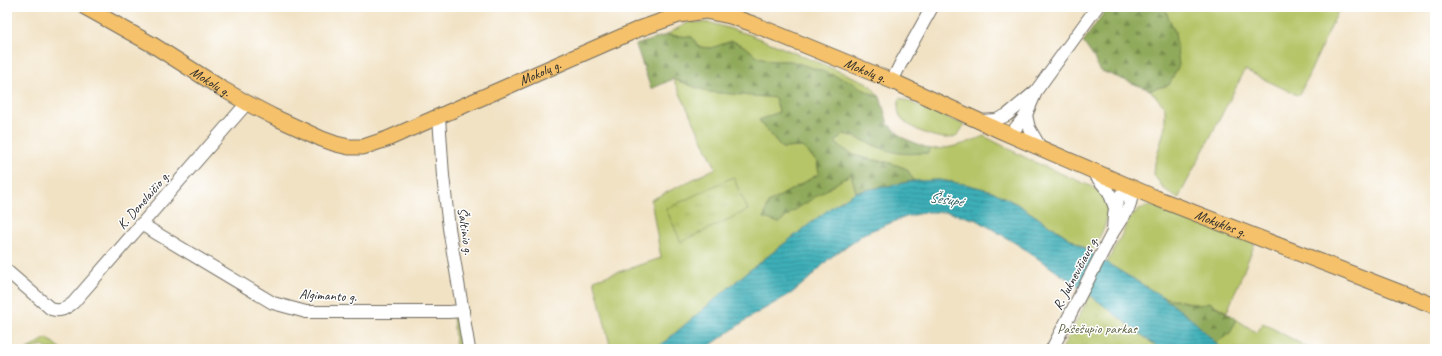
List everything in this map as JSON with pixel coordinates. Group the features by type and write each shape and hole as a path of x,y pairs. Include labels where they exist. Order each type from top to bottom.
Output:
{"main road":[{"name":"Mokolų g.","path":"85,7 153,45 247,103 322,139 349,147 375,144 440,117 639,29 679,15 706,9 753,24 892,81 1010,135"},
{"name":"Mokyklos g.","path":"1010,135 1156,198 1435,306"}],"street":[{"path":"892,81 932,7"},
{"path":"1010,135 1021,112 1098,7"},
{"name":"K. Donelaičio g.","path":"7,271 51,309 57,311 65,309 73,303 247,103"},
{"path":"980,121 1001,118 1021,112"},
{"path":"1021,112 1040,148"},
{"name":"Šaltinio g.","path":"440,117 443,176 468,349"},
{"path":"1089,169 1109,192 1114,208"},
{"path":"1129,186 1131,199 1129,207"},
{"name":"R. Juknevičiaus g.","path":"1111,236 1114,208 1122,192 1129,186"},
{"path":"1129,207 1141,200 1156,198"},
{"name":"R. Juknevičiaus g.","path":"1052,349 1111,236 1129,207"},
{"name":"Algimanto g.","path":"141,224 273,303 306,312 449,312 463,310"}],"green space":[{"path":"1108,7 1164,7 1175,32 1179,65 1169,85 1150,90 1099,70 1094,58 1083,42"},
{"path":"1164,7 1340,7 1299,96 1245,70 1178,199 1163,188 1154,175 1155,163 1165,127 1165,107 1150,90 1169,85 1175,33"},
{"path":"689,22 711,23 751,35 868,83 880,97 864,90 850,81 791,61 772,61 756,56 746,47 732,41 711,48 699,47 692,37 666,35"},
{"path":"666,35 692,37 699,47 711,48 732,41 746,47 756,56 772,61 791,61 813,68 850,81 864,90 880,97 888,124 903,138 930,149 928,153 898,153 844,134 835,142 853,154 907,169 914,181 856,192 851,174 792,212 779,223 764,218 768,203 819,174 817,161 802,147 782,148 759,120 779,112 775,98 709,92 673,79 651,89 636,45"},
{"path":"673,79 709,92 775,97 779,112 759,120 782,148 802,147 817,161 819,174 768,203 779,223 792,212 851,173 856,192 833,206 746,273 656,349 611,349 594,280 661,258 651,200 716,168"},
{"path":"900,98 964,125 959,134 954,137 941,138 924,133 909,125 900,116 898,107"},
{"path":"844,134 887,150 907,154 928,153 930,149 958,146 984,136 1032,161 1095,188 1102,195 1106,203 1107,211 1104,228 1091,252 1017,204 992,191 940,180 914,181 907,169 853,154 835,142"},
{"path":"733,177 748,210 681,242 666,209"},
{"path":"1148,206 1156,206 1173,210 1255,243 1227,312 1209,302 1200,305 1163,297 1107,263 1130,219 1139,209"},
{"name":"Pašešupio parkas","path":"1090,295 1156,346 1160,349 1062,349"},
{"path":"1163,297 1200,305 1209,302 1236,319 1230,333 1216,343 1196,323"},
{"path":"453,317 461,318 466,349 456,349"},
{"path":"1236,319 1257,333 1263,323 1310,349 1222,349 1216,343 1230,333"},
{"path":"47,338 61,349 47,349 42,345 34,349 27,349"}],"water":[{"name":"Šešupė","path":"939,180 969,185 992,191 1017,204 1107,263 1163,297 1196,323 1222,349 1160,349 1090,295 1020,246 977,220 947,212 926,212 906,217 865,233 830,258 792,293 752,316 705,349 656,349 746,273 833,206 856,192 914,181"}]}
